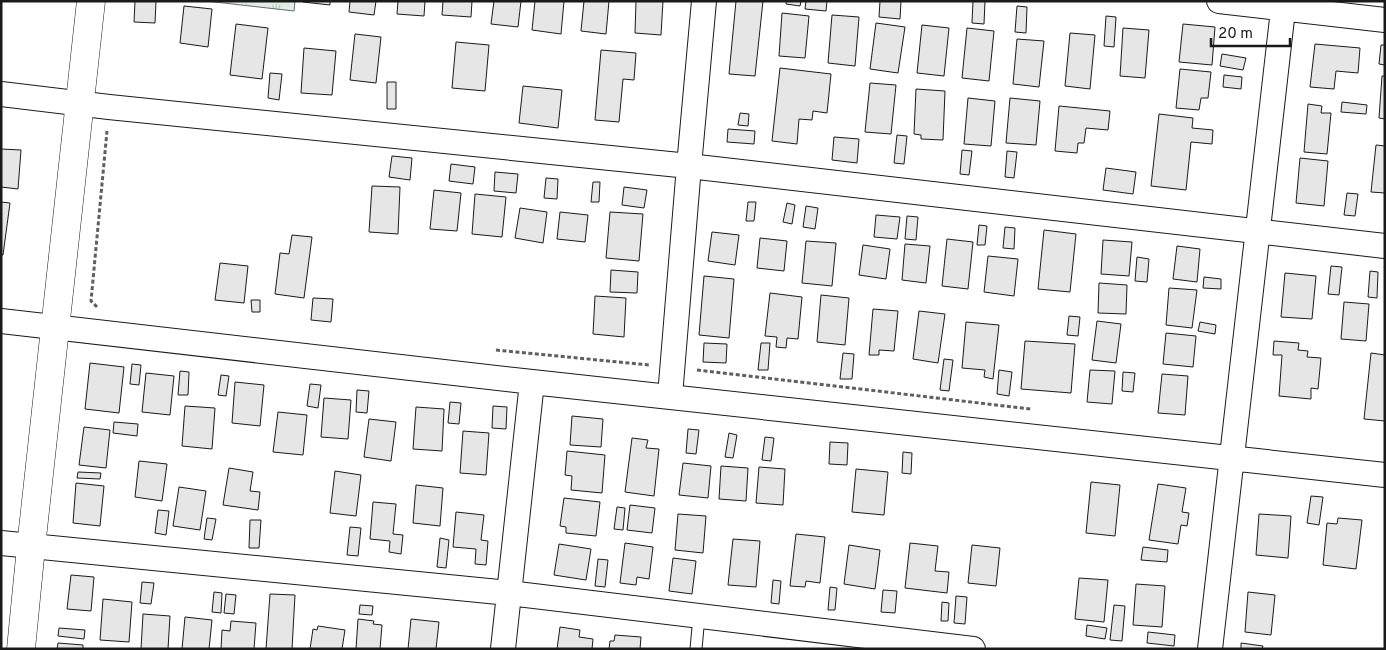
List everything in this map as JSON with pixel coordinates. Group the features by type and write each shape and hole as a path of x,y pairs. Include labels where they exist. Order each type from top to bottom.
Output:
{"street":[{"path":"21,649 90,1"},
{"path":"670,396 704,1"},
{"path":"1218,1 1284,5 1385,20"},
{"path":"1210,649 1284,5"},
{"path":"1,94 80,104 689,166 1385,246"},
{"path":"1,320 532,382 1232,460 1385,475"},
{"path":"503,649 532,382"},
{"path":"1,543 509,593 973,649"}],"lane":[{"path":"696,649 699,616"}],"path":[{"path":"109,107 91,301 98,308 111,312 110,333"}],"green space":[{"path":"206,1 295,1 294,11"}],"building":[{"path":"135,1 156,1 155,23 134,22"},
{"path":"330,1 330,5 303,2"},
{"path":"350,1 376,1 374,15 349,12"},
{"path":"398,1 425,1 424,16 397,14"},
{"path":"443,1 472,1 471,17 442,15"},
{"path":"494,1 521,1 518,27 491,24"},
{"path":"535,1 564,1 561,34 532,30"},
{"path":"584,1 609,1 606,34 581,31"},
{"path":"636,1 663,1 661,35 635,33"},
{"path":"736,1 763,1 755,76 729,74"},
{"path":"786,1 801,1 800,6 786,4"},
{"path":"806,1 827,1 826,11 805,9"},
{"path":"880,1 901,1 900,19 879,17"},
{"path":"973,1 985,1 984,24 972,23"},
{"path":"184,6 212,9 208,47 180,43"},
{"path":"1017,6 1027,7 1026,33 1015,32"},
{"path":"782,13 809,16 805,58 779,56"},
{"path":"832,15 859,17 855,66 828,63"},
{"path":"1106,16 1116,17 1114,47 1104,46"},
{"path":"876,23 905,27 898,73 870,69"},
{"path":"236,24 268,28 262,79 230,75"},
{"path":"1183,24 1215,27 1212,65 1179,62"},
{"path":"922,25 949,28 944,76 917,73"},
{"path":"967,28 994,31 989,81 962,78"},
{"path":"1123,28 1149,30 1145,78 1120,76"},
{"path":"1070,33 1095,35 1090,89 1065,86"},
{"path":"355,34 381,37 376,83 350,80"},
{"path":"1017,39 1044,41 1039,87 1013,84"},
{"path":"456,42 489,45 485,91 452,88"},
{"path":"1315,44 1360,48 1358,73 1336,71 1334,89 1310,87"},
{"path":"1381,45 1385,45 1385,65 1379,64"},
{"path":"304,48 336,51 332,95 301,93"},
{"path":"601,50 636,53 634,80 623,79 619,122 595,120"},
{"path":"1222,54 1246,58 1243,70 1220,66"},
{"path":"780,68 831,74 827,113 813,111 812,120 799,119 797,144 772,141"},
{"path":"1180,69 1211,72 1208,98 1201,98 1199,110 1176,108"},
{"path":"270,73 282,74 279,100 268,98"},
{"path":"1224,75 1242,77 1241,89 1223,87"},
{"path":"1382,76 1385,76 1385,119 1379,118"},
{"path":"387,82 396,82 396,109 387,109"},
{"path":"870,83 896,85 891,134 865,132"},
{"path":"523,86 562,90 558,128 519,123"},
{"path":"916,89 945,91 943,140 921,139 921,135 914,134"},
{"path":"968,98 995,101 991,146 964,144"},
{"path":"1010,98 1040,101 1036,145 1006,143"},
{"path":"1342,102 1367,105 1366,114 1341,112"},
{"path":"1308,104 1322,106 1321,113 1331,113 1327,154 1304,152"},
{"path":"1059,106 1110,111 1108,130 1086,128 1084,143 1078,143 1077,153 1055,151"},
{"path":"740,113 749,114 748,126 738,125"},
{"path":"1159,114 1193,118 1192,128 1213,130 1212,144 1191,142 1186,190 1151,186"},
{"path":"728,129 755,131 754,144 727,142"},
{"path":"897,135 907,136 904,164 894,163"},
{"path":"834,137 859,139 857,163 832,160"},
{"path":"1376,145 1385,146 1385,193 1371,192"},
{"path":"1,149 21,150 18,189 1,187"},
{"path":"962,150 972,151 969,175 960,174"},
{"path":"1007,151 1017,152 1014,178 1005,177"},
{"path":"392,156 412,158 410,180 389,177"},
{"path":"1300,158 1328,161 1324,206 1296,203"},
{"path":"451,164 475,167 473,184 449,181"},
{"path":"1106,168 1136,172 1133,194 1103,190"},
{"path":"495,172 518,174 516,193 494,191"},
{"path":"546,178 558,179 557,199 544,198"},
{"path":"593,182 600,182 599,202 591,202"},
{"path":"372,186 400,187 398,234 369,232"},
{"path":"624,187 647,190 644,208 622,205"},
{"path":"434,190 461,193 457,231 430,229"},
{"path":"1347,193 1358,194 1355,216 1344,215"},
{"path":"475,194 506,197 502,237 472,234"},
{"path":"1,202 10,203 3,255 1,255"},
{"path":"748,202 756,202 754,221 746,221"},
{"path":"787,203 795,205 792,224 783,222"},
{"path":"806,206 818,208 815,229 803,227"},
{"path":"520,208 547,212 543,243 515,238"},
{"path":"560,212 588,215 585,242 557,239"},
{"path":"610,212 643,214 639,261 606,258"},
{"path":"876,215 900,217 897,239 874,237"},
{"path":"907,216 918,217 916,240 905,239"},
{"path":"979,225 987,226 985,245 977,245"},
{"path":"1005,227 1015,228 1014,249 1003,248"},
{"path":"1044,230 1076,234 1070,292 1038,289"},
{"path":"712,232 739,235 735,265 708,261"},
{"path":"292,235 312,237 304,298 275,294 280,253 289,254"},
{"path":"760,238 787,241 784,271 757,268"},
{"path":"947,239 973,242 968,289 942,286"},
{"path":"1103,240 1132,242 1129,276 1101,274"},
{"path":"806,241 836,243 832,286 802,283"},
{"path":"905,244 930,246 926,283 902,280"},
{"path":"863,245 890,249 886,279 859,275"},
{"path":"1177,246 1200,249 1197,282 1173,279"},
{"path":"988,256 1018,259 1014,296 984,292"},
{"path":"1137,257 1149,259 1147,282 1135,281"},
{"path":"220,263 248,266 244,303 215,300"},
{"path":"1331,266 1342,267 1339,295 1328,294"},
{"path":"611,270 638,272 637,293 610,292"},
{"path":"1370,271 1378,272 1377,298 1368,297"},
{"path":"1285,273 1316,276 1312,319 1281,317"},
{"path":"704,276 734,279 729,338 699,335"},
{"path":"1204,277 1221,279 1221,289 1203,288"},
{"path":"1099,283 1127,285 1126,314 1098,313"},
{"path":"1169,288 1197,290 1192,328 1166,325"},
{"path":"770,293 802,297 798,339 787,338 786,348 776,347 777,337 765,336"},
{"path":"821,295 849,298 845,345 817,342"},
{"path":"595,296 626,298 624,337 593,334"},
{"path":"313,298 333,299 331,322 311,320"},
{"path":"251,300 260,300 260,312 252,312"},
{"path":"1344,302 1369,304 1366,341 1341,339"},
{"path":"873,309 898,311 894,351 879,350 879,355 869,355"},
{"path":"919,311 945,314 938,363 913,359"},
{"path":"1069,316 1080,317 1078,336 1067,335"},
{"path":"1097,321 1121,324 1116,363 1092,360"},
{"path":"966,322 999,325 993,379 984,377 985,370 962,368"},
{"path":"1200,322 1216,325 1215,334 1198,331"},
{"path":"1166,333 1196,336 1193,367 1163,364"},
{"path":"1025,341 1075,344 1071,393 1021,389"},
{"path":"1274,341 1299,343 1298,350 1308,351 1307,357 1321,358 1318,389 1311,388 1311,399 1279,396 1282,355 1273,355"},
{"path":"704,343 727,344 726,363 703,362"},
{"path":"761,343 770,343 768,370 758,370"},
{"path":"843,353 854,354 852,379 840,379"},
{"path":"1371,353 1385,355 1385,421 1364,419"},
{"path":"944,359 953,360 949,391 940,390"},
{"path":"90,363 124,367 119,413 85,409"},
{"path":"132,364 141,365 139,385 130,384"},
{"path":"999,370 1012,372 1009,396 997,394"},
{"path":"1090,370 1115,371 1112,404 1087,402"},
{"path":"180,371 189,372 188,395 178,395"},
{"path":"1123,372 1135,373 1133,392 1122,391"},
{"path":"146,373 174,376 170,415 142,412"},
{"path":"1162,374 1188,376 1185,415 1158,413"},
{"path":"221,375 229,376 226,396 218,395"},
{"path":"235,382 264,385 260,426 232,423"},
{"path":"310,384 321,385 318,408 307,406"},
{"path":"357,390 369,391 367,413 356,412"},
{"path":"324,398 351,400 348,439 321,437"},
{"path":"450,402 461,403 459,424 448,423"},
{"path":"185,406 215,408 212,449 182,446"},
{"path":"493,406 507,407 506,429 492,428"},
{"path":"416,407 444,409 442,451 413,449"},
{"path":"278,412 307,415 303,455 273,452"},
{"path":"572,416 603,419 601,447 570,445"},
{"path":"369,419 396,422 391,461 364,457"},
{"path":"114,422 138,424 137,436 113,433"},
{"path":"84,427 110,430 106,468 79,465"},
{"path":"688,429 699,430 696,454 686,453"},
{"path":"463,431 489,433 486,475 460,473"},
{"path":"729,433 737,435 733,458 725,457"},
{"path":"765,437 774,438 771,461 762,460"},
{"path":"632,438 648,440 646,448 659,449 654,496 625,492"},
{"path":"830,442 848,443 847,465 829,464"},
{"path":"567,451 605,455 602,493 571,490 572,476 565,475"},
{"path":"903,452 912,453 911,474 902,473"},
{"path":"139,461 167,464 162,501 135,497"},
{"path":"683,463 711,466 708,498 679,495"},
{"path":"721,466 748,468 746,501 719,499"},
{"path":"759,467 785,469 783,505 756,503"},
{"path":"229,468 253,472 250,491 260,492 258,510 223,505"},
{"path":"856,469 888,472 884,515 852,512"},
{"path":"335,471 361,475 356,516 330,513"},
{"path":"78,472 101,473 100,479 77,478"},
{"path":"1091,482 1120,485 1115,536 1086,533"},
{"path":"76,483 104,486 100,526 73,523"},
{"path":"1158,484 1186,488 1182,512 1189,513 1187,526 1181,525 1178,544 1149,540"},
{"path":"416,485 443,488 440,526 413,523"},
{"path":"179,487 206,491 200,530 173,526"},
{"path":"1311,496 1323,497 1319,525 1307,523"},
{"path":"564,498 600,502 596,536 566,533 566,527 560,526"},
{"path":"373,502 396,504 393,534 403,535 401,554 389,552 390,541 370,539"},
{"path":"630,505 655,508 652,533 627,530"},
{"path":"617,507 625,508 623,530 614,529"},
{"path":"158,510 169,511 166,535 155,533"},
{"path":"456,512 484,515 481,540 488,541 486,565 475,564 476,549 453,547"},
{"path":"678,514 706,516 703,553 675,550"},
{"path":"1259,514 1291,516 1288,558 1256,555"},
{"path":"207,518 216,519 212,540 204,539"},
{"path":"1338,518 1362,520 1356,569 1323,565 1327,523 1337,524"},
{"path":"250,520 261,520 259,548 249,548"},
{"path":"350,527 361,528 358,556 347,555"},
{"path":"796,534 825,537 820,583 806,581 805,587 790,586"},
{"path":"440,538 449,540 446,568 437,567"},
{"path":"733,539 760,541 756,587 728,585"},
{"path":"625,543 653,547 649,579 637,577 636,585 620,583"},
{"path":"910,543 938,546 935,571 949,572 947,593 905,588"},
{"path":"559,544 591,549 586,580 554,575"},
{"path":"849,545 880,550 875,589 844,584"},
{"path":"972,545 1000,548 996,586 968,583"},
{"path":"1143,547 1168,550 1167,562 1141,560"},
{"path":"673,558 696,561 692,594 669,591"},
{"path":"598,559 608,560 605,587 595,586"},
{"path":"71,575 94,577 91,611 67,609"},
{"path":"1079,578 1108,580 1104,622 1075,619"},
{"path":"773,580 781,581 779,604 771,603"},
{"path":"142,582 154,583 151,604 140,603"},
{"path":"1136,584 1165,586 1162,627 1133,625"},
{"path":"830,587 837,588 835,610 828,610"},
{"path":"883,590 897,591 895,613 881,612"},
{"path":"214,592 222,593 221,613 212,612"},
{"path":"1248,592 1275,595 1271,635 1245,632"},
{"path":"226,594 236,595 234,614 224,613"},
{"path":"270,594 295,595 292,649 266,649"},
{"path":"956,596 967,597 965,624 954,623"},
{"path":"103,599 132,602 129,642 100,640"},
{"path":"942,602 949,603 948,621 941,621"},
{"path":"360,605 373,606 372,615 359,614"},
{"path":"1114,605 1125,606 1122,641 1110,640"},
{"path":"143,614 170,616 168,649 141,649"},
{"path":"185,617 212,620 209,649 182,649"},
{"path":"358,619 374,621 373,624 382,625 380,649 356,649"},
{"path":"411,619 439,622 436,649 408,649"},
{"path":"231,621 256,623 254,649 221,649 222,630 230,631"},
{"path":"1087,625 1107,628 1105,639 1086,636"},
{"path":"318,626 345,630 342,649 310,649 313,629 317,630"},
{"path":"560,627 580,630 579,637 593,639 592,649 557,649"},
{"path":"59,628 85,630 84,639 58,636"},
{"path":"1148,632 1175,635 1174,646 1147,643"},
{"path":"615,635 641,637 640,649 609,649 610,641 614,641"},
{"path":"58,643 83,645 83,649 57,649"},
{"path":"1241,643 1263,646 1262,649 1241,649"}]}
